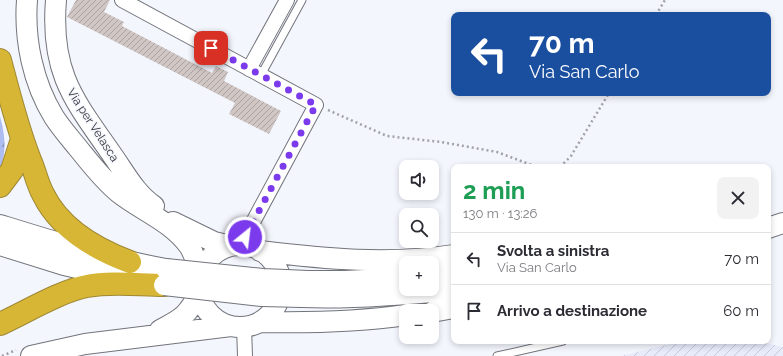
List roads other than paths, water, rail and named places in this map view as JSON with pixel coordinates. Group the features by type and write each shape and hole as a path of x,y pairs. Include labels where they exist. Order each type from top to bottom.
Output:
{"highway":[{"path":"0,60 22,139 40,189 57,215 87,242 102,251 130,262"},
{"path":"0,186 12,170 22,139"},
{"path":"0,324 80,287 165,277"}],"street":[{"path":"27,0 27,34 30,52 42,93 54,118 93,167 119,192 176,233 190,247 196,262 200,286 203,303 210,314 219,322 245,325 270,315 277,305 281,293 281,280 277,269 270,258 245,248 220,251 210,259 203,269 200,286 191,308 183,318 150,336"},
{"name":"Via per Velasca","path":"56,0 54,24 59,59 68,89 87,120 142,195 151,204 181,226"},
{"path":"122,0 316,105 245,237 245,248"},
{"path":"255,72 287,0"},
{"path":"87,120 92,142 93,167"},
{"name":"Via per Velasca","path":"146,210 214,242 245,248 330,260 384,260 434,258 451,255"},
{"path":"771,223 783,221"},
{"path":"0,225 130,262 165,277"},
{"path":"0,246 97,273 165,277 262,296 345,281 399,278"},
{"path":"439,274 451,273"},
{"path":"305,289 368,298 451,290"},
{"path":"439,311 451,309"},
{"path":"25,352 245,325 367,320 399,316"},
{"path":"245,325 245,356"}],"lane":[{"path":"255,72 302,0"},
{"path":"497,356 550,344"}]}
